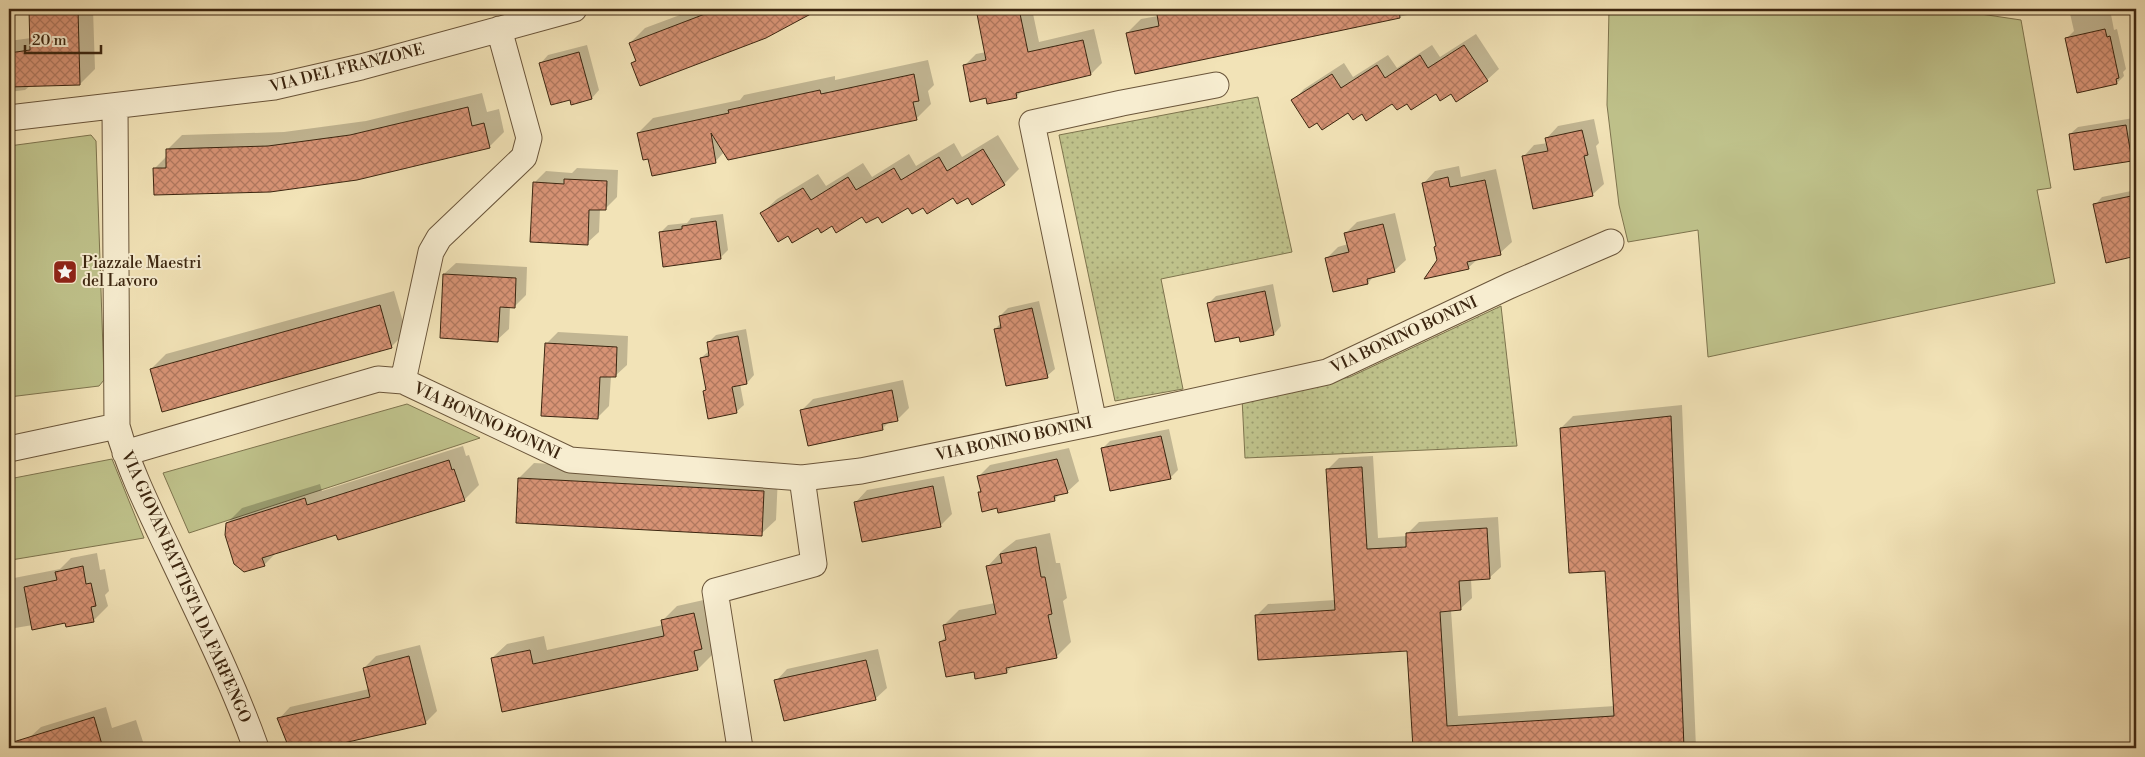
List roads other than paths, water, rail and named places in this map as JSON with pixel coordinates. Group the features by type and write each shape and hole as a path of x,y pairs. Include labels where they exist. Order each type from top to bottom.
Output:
{"street":[{"name":"VIA DEL FRANZONE","path":"115,107 274,87 361,67 574,9"},
{"name":"VIA BONINO BONINI","path":"403,381 431,252 440,238 524,157 529,138 499,29"},
{"path":"1094,423 1032,123 1216,85"},
{"path":"9,118 115,107 117,426 9,449"},
{"name":"VIA BONINO BONINI","path":"125,453 378,379 403,381 570,460 802,478 862,471 1327,372 1509,286 1611,242"},
{"name":"VIA GIOVAN BATTISTA DA FARFENGO","path":"117,426 125,453 232,685 256,748"},
{"path":"740,748 715,591 814,564 802,478"}],"place":[{"name":"Piazzale Maestri del Lavoro","path":"65,272"}]}
